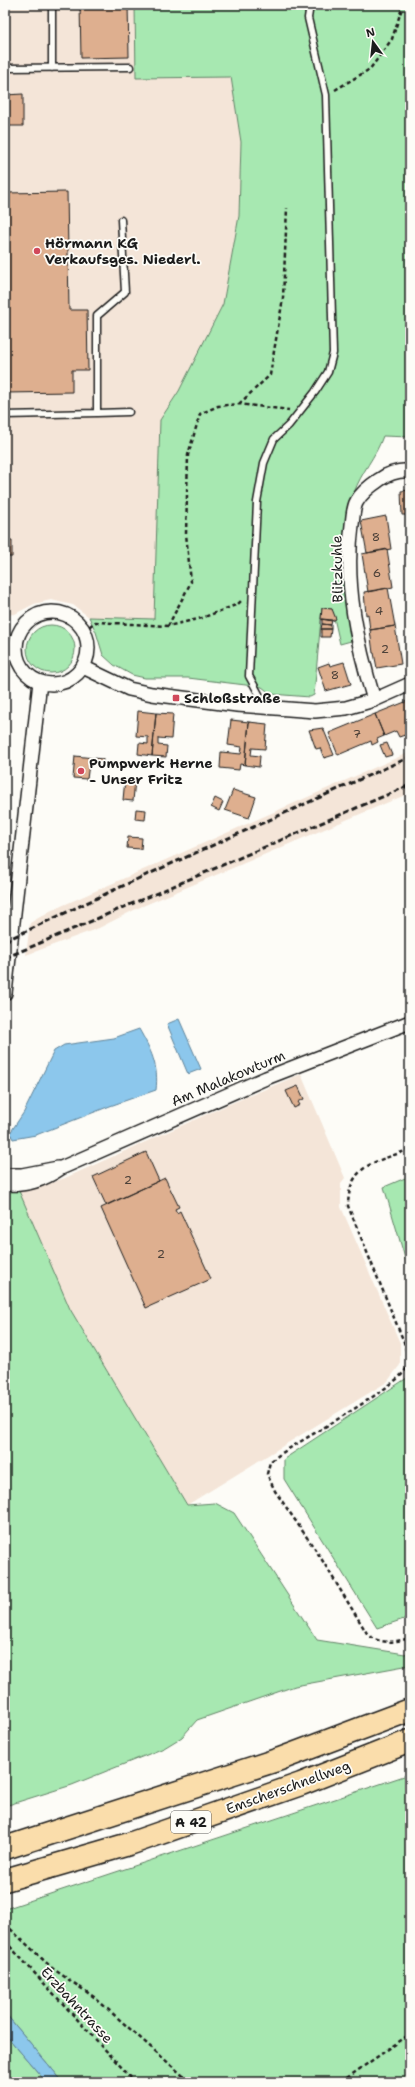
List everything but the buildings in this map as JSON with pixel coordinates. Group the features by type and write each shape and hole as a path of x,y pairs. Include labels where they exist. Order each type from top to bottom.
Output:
{"highway":[{"name":"Emscherschnellweg","path":"5,1848 280,1760 410,1710"},
{"name":"Emscherschnellweg","path":"5,1880 129,1844 301,1784 410,1741"}],"street":[{"name":"Blitzkuhle","path":"374,700 365,669 354,615 350,580 350,554 356,502 366,489 382,478 398,470 410,471"},
{"path":"53,612 71,617 84,631 88,649 83,667 76,675 64,682 49,684 40,682 28,675 20,665 11,637 34,617 53,612"},
{"path":"83,667 98,676 136,691 176,698 315,711 330,710 374,700 410,684"},
{"path":"5,993 40,682"},
{"name":"Am Malakowturm","path":"5,1184 13,1185 44,1180 62,1168 266,1078 410,1022"},
{"name":"Am Malakowturm","path":"5,1175 22,1175 62,1168"}],"lane":[{"path":"52,5 52,68"},
{"path":"266,707 249,676 257,502 264,463 274,439 289,425 328,372 334,353 326,95 308,18 310,5"},
{"path":"5,68 130,67"},
{"path":"97,413 97,316 125,292 121,220"},
{"path":"5,415 129,412"}],"path":[{"path":"326,95 370,69 392,39 403,5"},
{"path":"239,404 270,374 284,298 287,208"},
{"path":"168,626 190,582 186,534 188,455 200,414 218,406 239,404 300,411"},
{"path":"84,631 95,622 168,626 202,618 238,604 253,590"},
{"path":"410,1149 360,1170 353,1179 348,1190 348,1206 404,1342 408,1357 406,1370 383,1390 279,1454 270,1462 267,1474 274,1491 318,1555 368,1635 375,1641 388,1642 410,1638"},
{"path":"5,1924 52,1968 94,1997 190,2082"},
{"name":"Erzbahntrasse","path":"5,1941 135,2082"},
{"path":"341,2082 410,2034"}],"shaded area":[{"path":"5,5 135,5 136,78 231,77 241,142 239,216 223,304 179,391 160,420 154,619 89,617 73,605 51,600 34,604 15,614 5,615"},
{"path":"410,752 410,793 138,908 99,928 26,955 30,923 50,911"},
{"path":"301,1074 345,1178 341,1183 341,1207 400,1343 400,1365 387,1382 187,1505 70,1309 19,1191 38,1187 65,1178 225,1106"}],"green space":[{"path":"135,5 410,5 410,437 383,436 357,485 350,505 348,518 346,568 346,592 351,641 340,644 332,609 322,608 314,695 310,697 271,694 262,687 188,678 145,678 132,675 114,665 103,655 96,632 89,617 154,619 160,420 179,391 223,304 239,216 241,142 231,77 136,78"},
{"path":"46,625 56,625 68,632 75,644 75,654 68,666 56,673 46,673 38,669 31,662 27,654 27,644 31,636 38,629"},
{"path":"410,1176 410,1275 384,1187"},
{"path":"5,1191 19,1191 70,1309 187,1505 215,1503 234,1513 317,1640 405,1654 410,1652 410,1665 295,1686 197,1720 182,1737 164,1748 72,1785 5,1806"},
{"path":"410,1376 410,1617 377,1628 284,1479 284,1459"},
{"path":"410,1774 410,2082 63,2082 5,2013 5,1909"},
{"path":"5,2034 46,2082 5,2082"}],"water":[{"path":"179,1019 201,1069 188,1074 167,1024"},
{"path":"139,1029 153,1058 157,1081 156,1090 36,1135 13,1139 10,1133 24,1112 54,1051 64,1045 114,1038"},
{"path":"5,2013 63,2082 46,2082 5,2034"}],"railway":[{"path":"5,941 144,876 410,757"},
{"path":"5,958 410,785"}],"place":[{"name":"Hörmann KG Verkaufsges. Niederl.","path":"37,251"},
{"name":"Schloßstraße","path":"176,698"},
{"name":"Pumpwerk Herne - Unser Fritz","path":"81,771"}]}
